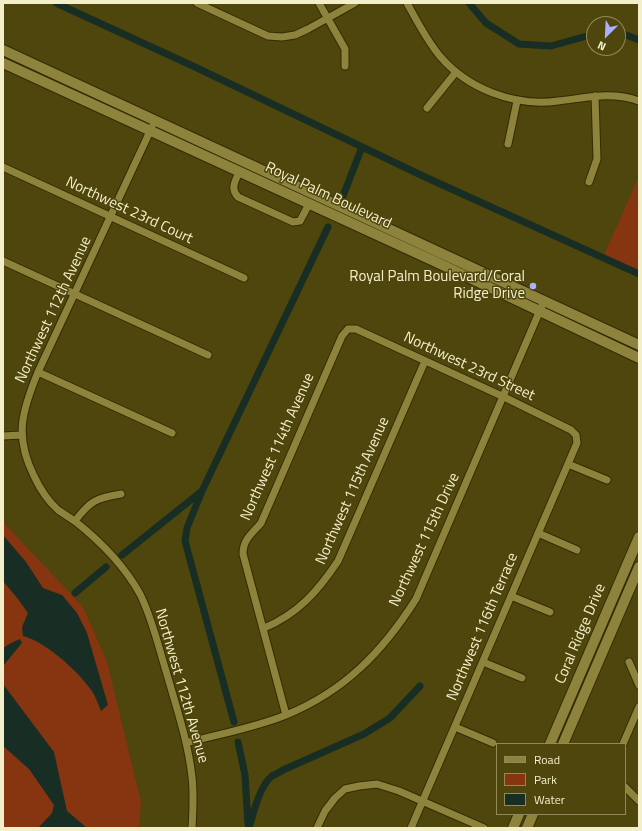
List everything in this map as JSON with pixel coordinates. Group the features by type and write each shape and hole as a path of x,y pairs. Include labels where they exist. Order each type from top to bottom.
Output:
{"main road":[{"name":"Royal Palm Boulevard","path":"3,50 639,345"},
{"name":"Royal Palm Boulevard","path":"3,63 436,262 639,358"},
{"name":"Coral Ridge Drive","path":"550,743 639,537"},
{"name":"Coral Ridge Drive","path":"563,743 639,567"},
{"path":"602,622 613,627"},
{"path":"513,828 519,815"},
{"path":"527,828 533,815"}],"street":[{"path":"197,3 268,36 282,37 295,35 308,29 355,3"},
{"path":"319,3 345,49 345,66"},
{"path":"407,3 425,36 439,55 456,72 471,82 497,95 517,101 537,102 596,96 612,96 639,101"},
{"path":"427,108 456,72"},
{"path":"589,182 597,159 596,96"},
{"path":"508,144 517,101"},
{"name":"Northwest 112th Avenue","path":"155,120 38,372 26,404 21,436 27,463 46,497 59,510 75,521 101,543 124,569 140,594 152,622 186,743 192,777 194,805 192,828"},
{"name":"Northwest 23rd Court","path":"3,167 244,278"},
{"path":"239,172 234,186 234,192 238,197 293,222 300,221 309,204"},
{"path":"3,261 208,355"},
{"name":"Northwest 115th Drive","path":"186,743 251,727 286,715 314,701 359,670 381,648 399,626 416,598 504,397 544,301"},
{"name":"Northwest 23rd Street","path":"348,329 356,329 504,397 572,430 576,435"},
{"name":"Northwest 114th Avenue","path":"286,715 243,554 243,546 246,539 261,523 342,336 348,329"},
{"name":"Northwest 115th Avenue","path":"264,628 291,614 308,600 325,582 338,561 425,361"},
{"path":"38,372 172,433"},
{"name":"Northwest 116th Terrace","path":"411,828 577,443 576,435"},
{"path":"3,436 21,436"},
{"path":"568,464 607,480"},
{"path":"75,521 84,508 94,501 104,496 121,494"},
{"path":"538,533 578,550"},
{"path":"511,596 550,612"},
{"path":"483,662 522,678"},
{"path":"629,662 639,685"},
{"path":"623,743 639,707"},
{"path":"455,727 493,743"},
{"path":"317,828 325,811 335,798 345,789 377,784 422,801 484,828"},
{"path":"626,788 639,801"}],"green space":[{"path":"639,176 639,271 604,255"},
{"path":"3,522 83,607 107,662 141,802 139,828 3,828"}],"water":[{"path":"3,535 26,562 43,588 62,595 77,613 87,633 108,705 101,711 92,691 70,666 42,644 23,636 22,627 28,613 3,581"},
{"path":"20,639 22,643 3,666 3,648"},
{"path":"3,684 54,752 67,811 87,828 38,828 52,813 54,805 29,769 3,746"}],"waterway":[{"path":"56,3 195,67 425,177 639,274"},
{"path":"469,3 486,23 519,44 551,46 586,36"},
{"path":"626,35 639,40"},
{"path":"343,196 362,147"},
{"path":"234,722 185,541 187,528 202,491 328,227"},
{"path":"122,555 202,491"},
{"path":"75,593 106,567"},
{"path":"249,828 264,786 272,776 364,734 390,718 420,686"},
{"path":"238,742 245,775 248,824"}],"place":[{"name":"Royal Palm Boulevard/Coral Ridge Drive","path":"533,286"}]}
